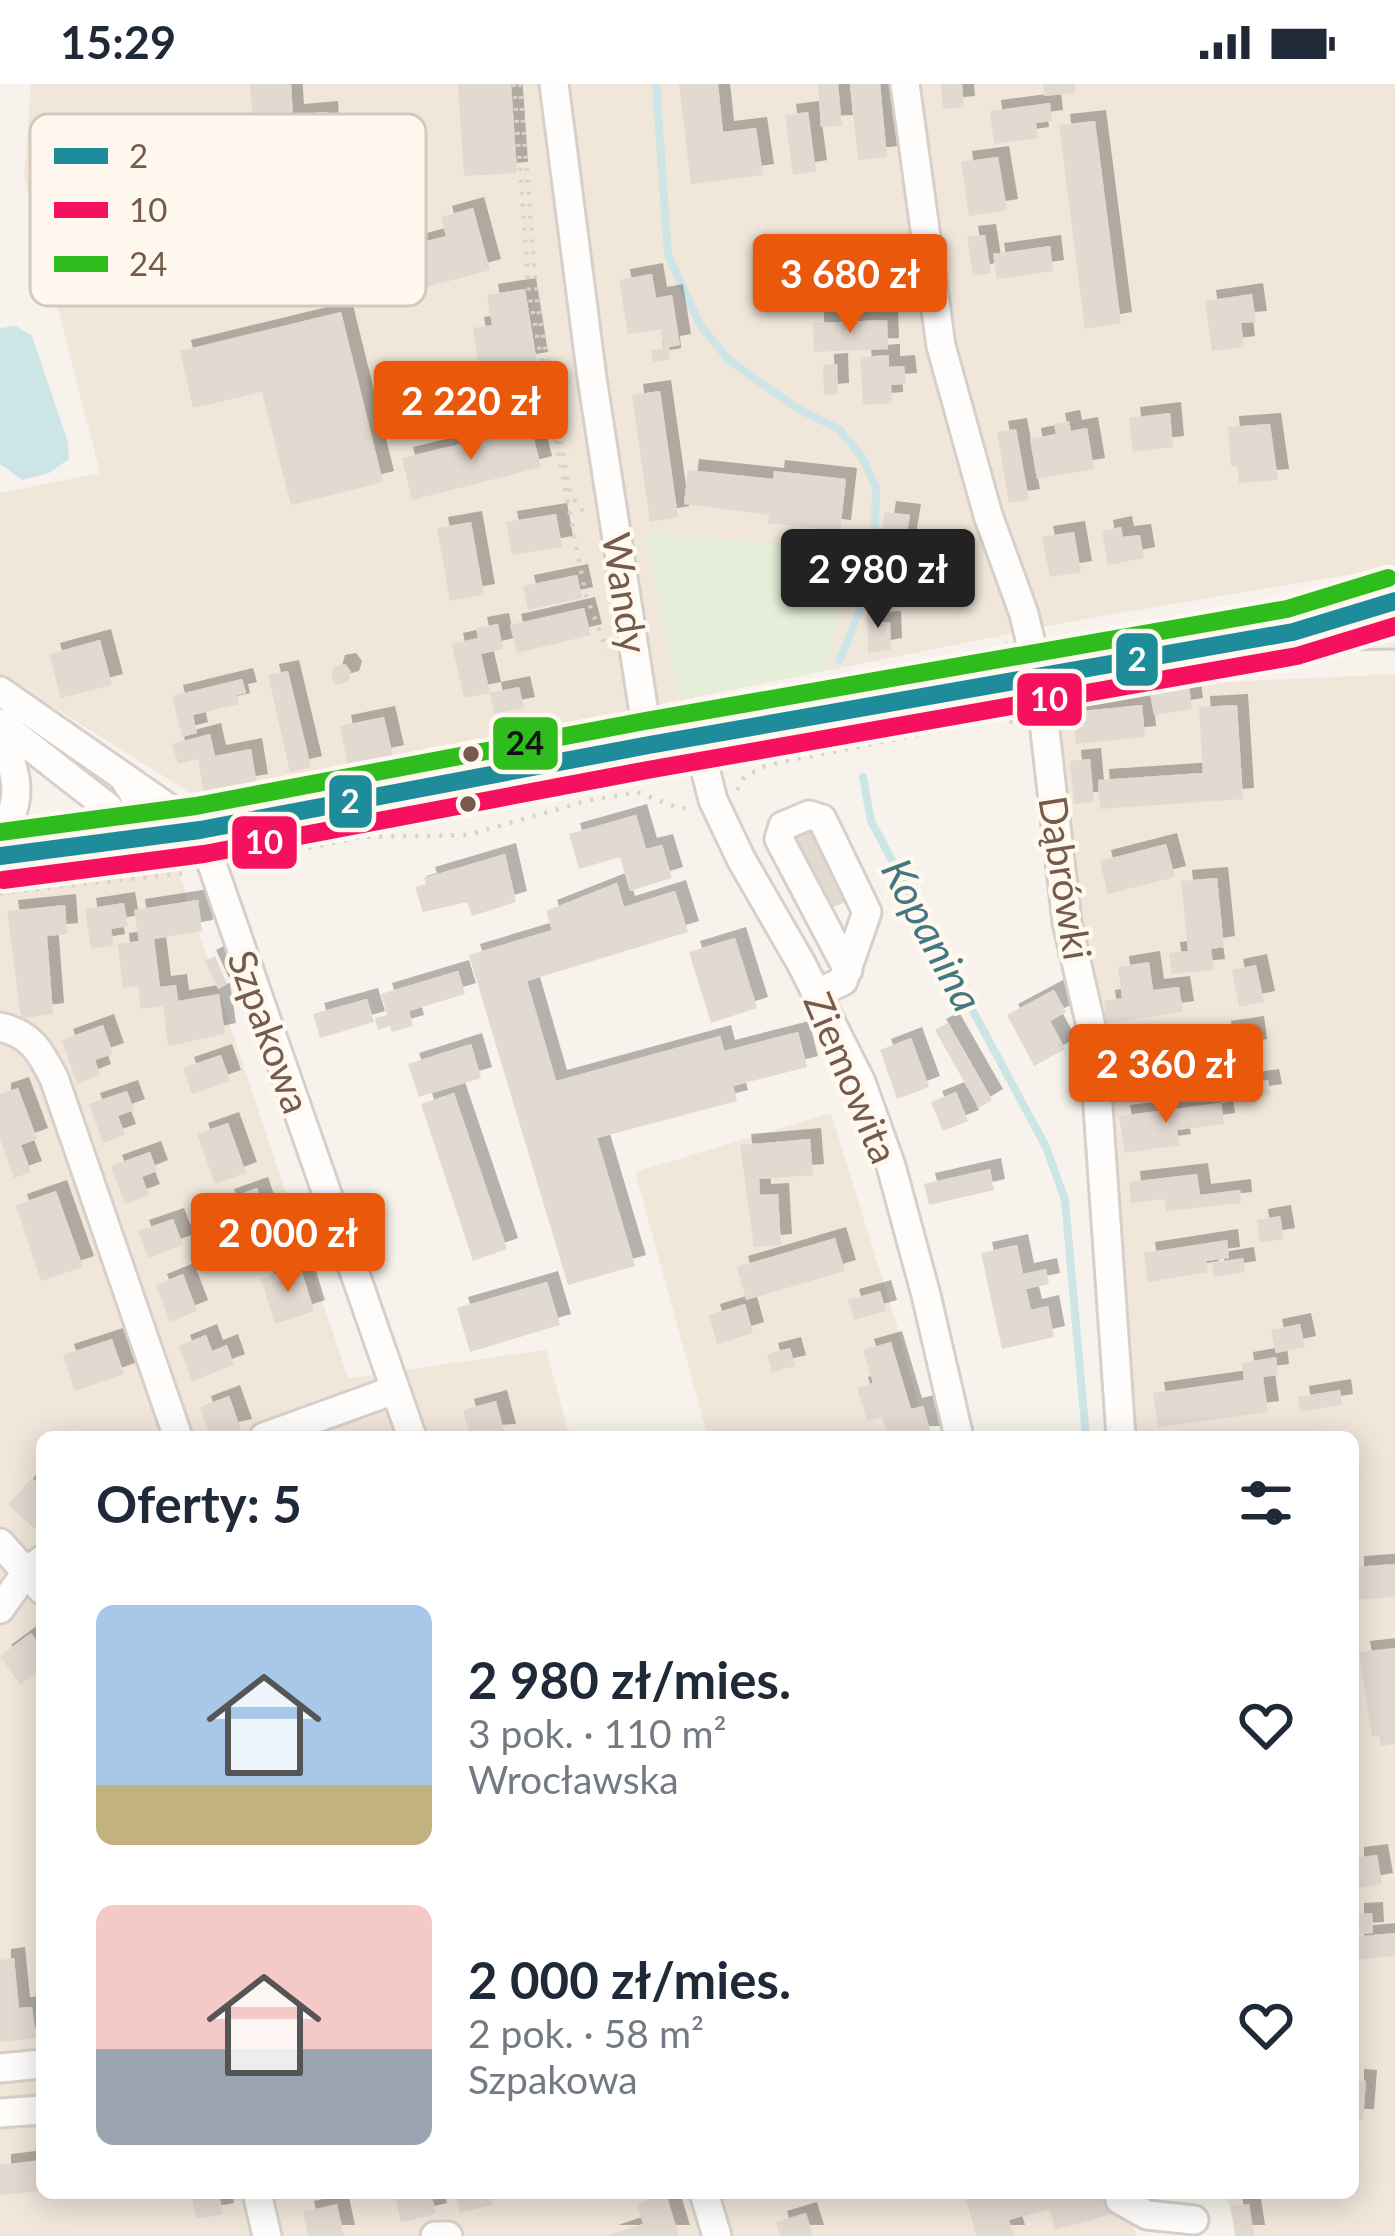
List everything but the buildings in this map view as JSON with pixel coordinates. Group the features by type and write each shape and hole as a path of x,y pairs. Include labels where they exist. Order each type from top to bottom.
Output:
{"main road":[{"path":"0,856 200,830 649,745 1293,632 1395,602"},
{"path":"1293,632 1395,631"}],"street":[{"name":"Wandy","path":"554,84 592,378 649,745"},
{"name":"Dąbrówki","path":"905,84 941,346 988,515 1024,614 1039,678 1067,922 1094,1035 1121,1431"},
{"path":"0,691 200,830"},
{"path":"0,723 109,808 131,840 138,829 140,805 110,767"},
{"path":"0,733 15,766 17,785 15,812 0,834"},
{"name":"Ziemowita","path":"697,737 713,800 861,1082 891,1166 958,1431"},
{"path":"816,994 843,981 848,970 867,912 822,819 808,814 783,826 779,839 848,970"},
{"name":"Szpakowa","path":"200,830 410,1431"},
{"path":"0,1027 20,1031 39,1048 53,1078 176,1431"},
{"path":"281,1431 394,1390"},
{"path":"0,1544 36,1573"},
{"path":"0,1610 36,1575"},
{"path":"0,2068 36,2065"},
{"path":"0,2113 36,2110"},
{"path":"258,2199 267,2236"},
{"path":"706,2199 717,2236"},
{"path":"1120,2199 1147,2215 1195,2216"},
{"path":"436,2236 448,2236"}],"path":[{"path":"517,84 543,343 572,497 588,518"},
{"path":"517,84 530,292 539,351 581,573 610,658"},
{"path":"400,764 416,754 608,719 623,710"},
{"path":"0,893 212,868 360,837 468,835 586,801 637,792 681,809 736,794 744,777 766,765 998,719 1016,725 1043,719"}],"shaded area":[{"path":"31,84 1395,84 1395,567 1074,621 197,797 0,674 0,493 100,473 57,306 426,306 426,114 30,114 30,200 24,177"},
{"path":"1395,674 1395,2236 1236,2236 1227,2199 1359,2199 1359,1431 1136,1431 1055,690"},
{"path":"176,864 348,1378 546,1350 568,1431 36,1431 36,2199 1126,2199 1136,2236 0,2236 0,881"},
{"path":"831,1113 925,1431 706,1431 635,1172"}],"green space":[{"path":"645,532 851,552 825,670 679,699"}],"water":[{"path":"16,326 32,336 68,442 69,459 49,473 22,480 0,464 0,328"}],"waterway":[{"name":"Kopanina","path":"656,84 668,255 700,325 729,360 798,409 839,429 862,457 876,488 875,527 859,612 840,660"},
{"name":"Kopanina","path":"863,777 871,821 1046,1147 1065,1200 1085,1431"}],"transit line":[{"name":"24","path":"0,832 196,806 645,721 1287,609 1388,578"},
{"name":"2","path":"0,856 200,830 649,745 1293,632 1395,601"},
{"name":"10","path":"3,880 204,854 653,769 1297,656 1395,626"}]}
